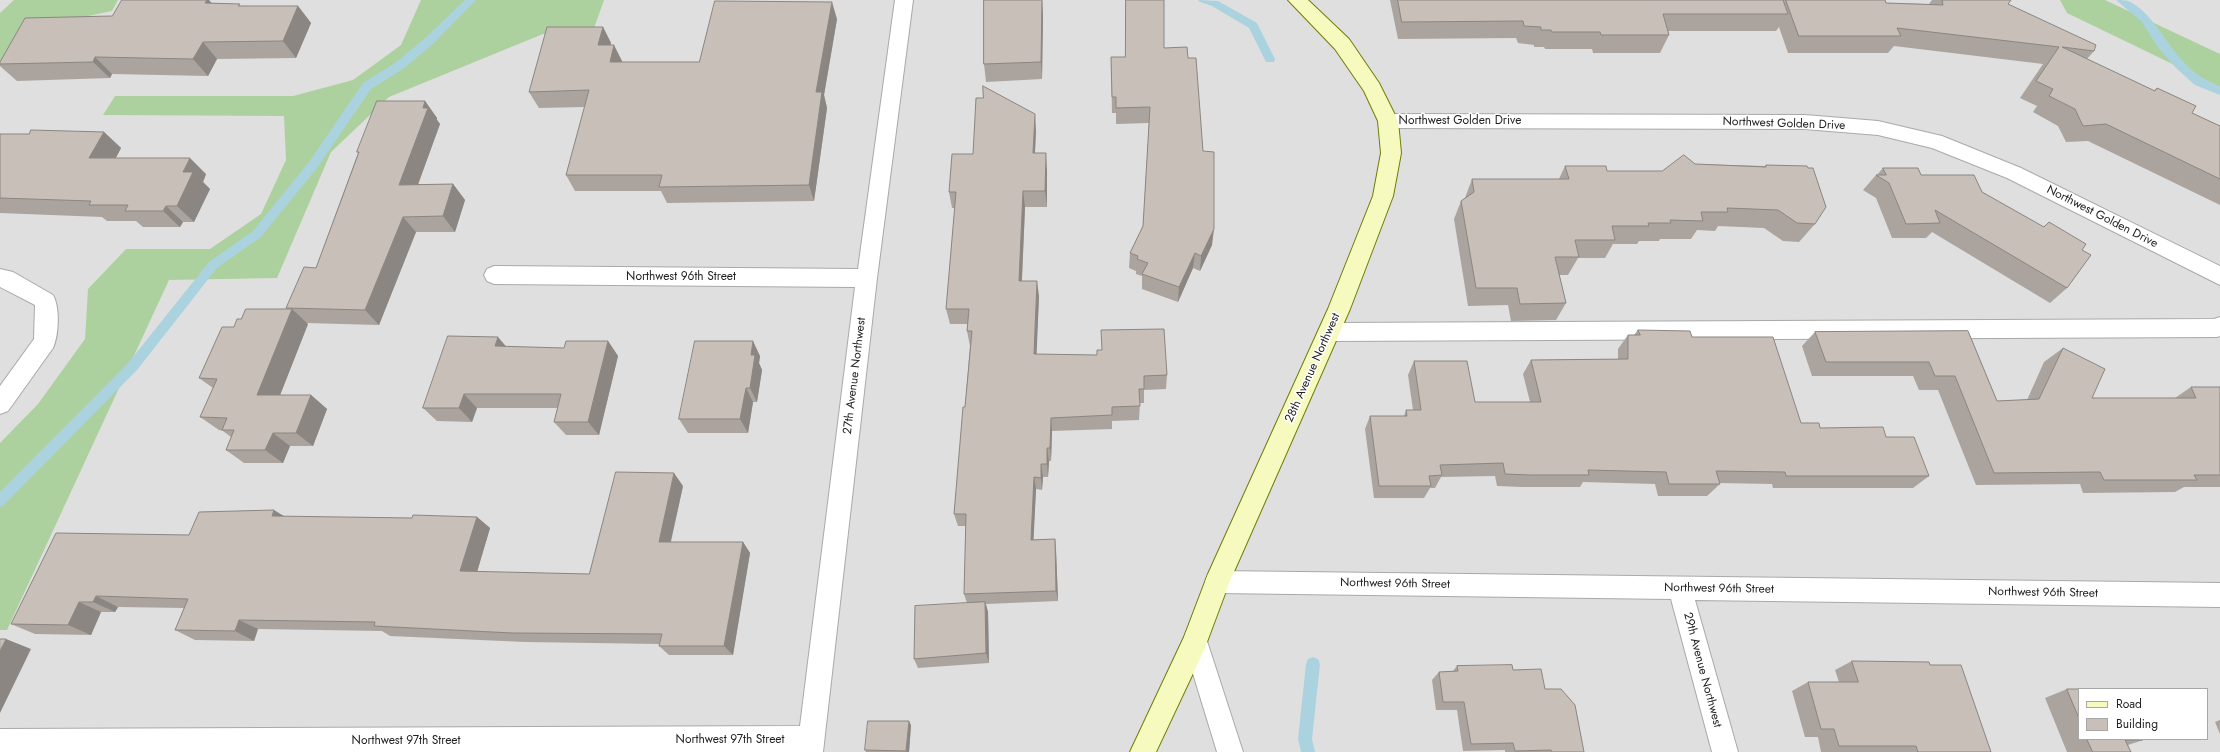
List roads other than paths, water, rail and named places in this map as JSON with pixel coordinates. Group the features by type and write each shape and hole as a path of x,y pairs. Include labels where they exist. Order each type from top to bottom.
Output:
{"street":[{"name":"27th Avenue Northwest","path":"811,746 867,278 904,0"},
{"name":"28th Avenue Northwest","path":"1143,752 1195,641 1217,582 1329,332 1383,196 1391,153 1388,121 1372,88 1342,44 1297,0"},
{"name":"Northwest Golden Drive","path":"1388,121 1804,122 1878,128 1935,140 2014,173 2220,276"},
{"name":"Northwest 96th Street","path":"494,276 867,278"},
{"path":"0,404 45,341 46,301 3,278"},
{"path":"1329,332 2217,328 2220,326"},
{"name":"Northwest 96th Street","path":"1217,582 2220,595"},
{"name":"29th Avenue Northwest","path":"1680,588 1724,752"},
{"path":"1195,641 1230,752"},
{"name":"Northwest 97th Street","path":"0,742 811,746"}],"waterway":[{"path":"0,501 133,366 213,265 257,234 313,165 367,86 399,66 428,42 471,0"},
{"path":"1203,0 1215,3 1253,26 1270,59"},
{"path":"2121,0 2146,19 2161,43 2179,64 2199,82 2220,91"},
{"path":"1308,752 1305,739 1313,664"}]}
